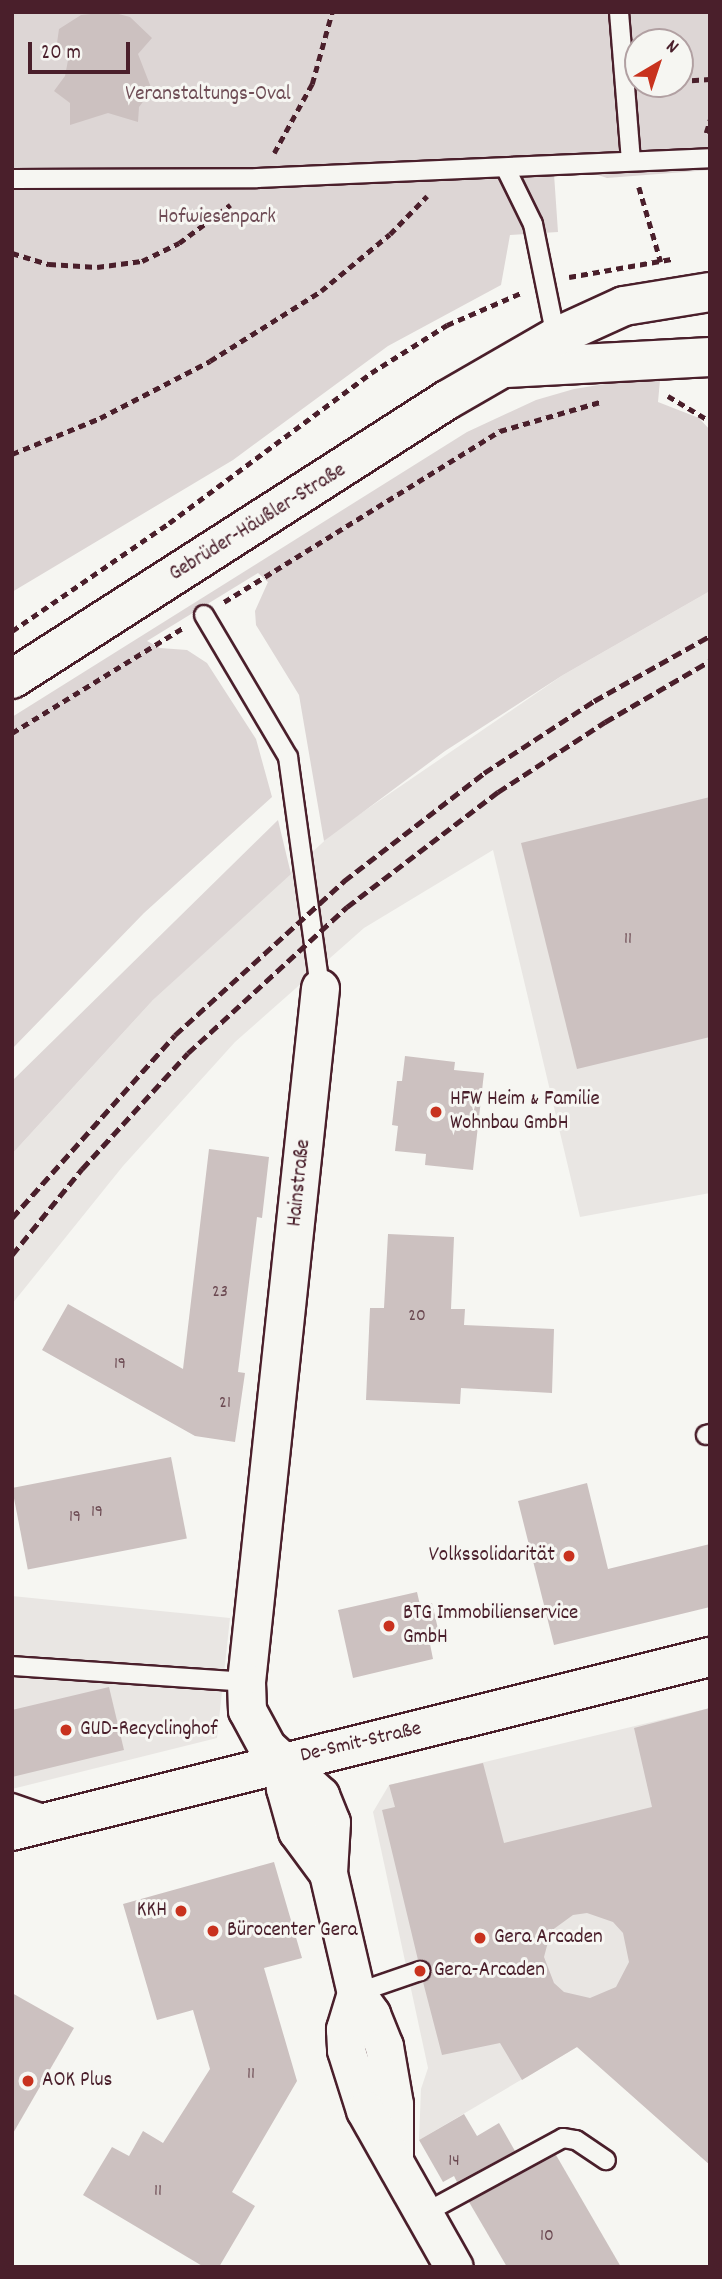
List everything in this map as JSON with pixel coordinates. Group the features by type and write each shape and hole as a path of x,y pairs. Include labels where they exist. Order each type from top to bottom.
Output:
{"main road":[{"name":"Gebrüder-Häußler-Straße","path":"12,679 447,400 505,369 556,337 624,306 710,292"},
{"name":"Gebrüder-Häußler-Straße","path":"505,369 710,357"},
{"name":"De-Smit-Straße","path":"12,1831 283,1761 710,1657"}],"street":[{"name":"Hainstraße","path":"283,1761 254,1728 247,1710 246,1682 320,988"},
{"path":"283,1761 285,1788 297,1831 328,1873 356,1993 345,2029 346,2049 365,2110 454,2267"}],"lane":[{"path":"619,12 631,160"},
{"path":"12,179 257,178 450,172 631,160 710,159"},
{"path":"506,169 533,224 556,337"},
{"name":"Hainstraße","path":"204,615 288,757 320,988"},
{"path":"12,1666 246,1682"},
{"path":"12,1803 60,1819"},
{"path":"356,1993 420,1971"},
{"path":"423,2214 563,2138 576,2140 606,2161"}],"path":[{"path":"12,253 48,264 97,267 142,261 179,243 219,215 257,178 312,84 332,12"},
{"path":"631,160 661,260"},
{"path":"12,454 100,418 210,361 321,292 390,234 450,172"},
{"path":"12,631 169,523 371,373 447,325 545,283 685,257"},
{"path":"654,397 667,396 710,421"},
{"path":"12,733 500,431 586,404 613,401"}],"shaded area":[{"path":"710,591 710,1193 580,1217 493,850 364,928 235,1042 123,1166 12,1304 12,1154 153,1000 335,831 563,675"},
{"path":"12,1596 230,1618 217,1738 12,1789"},
{"name":"Gera Arcaden","path":"710,1708 710,2165 577,2047 419,2140 421,2089 428,2068 373,1812 389,1785"}],"green space":[{"name":"Hofwiesenpark","path":"12,12 710,12 710,170 607,178 589,172 554,174 558,232 510,235 501,285 388,346 233,460 12,592"},
{"path":"660,380 658,402 699,418 710,430 710,591 563,675 445,751 324,841 299,695 256,625 255,611 268,582 258,573 147,641 160,648 187,650 207,663 256,739 272,797 144,913 12,1049 12,717 467,432 536,400 574,389 624,381"},
{"path":"278,820 291,874 153,1000 12,1154 12,1081"}],"building":[{"path":"111,12 130,17 152,38 138,54 152,90 139,107 138,122 108,113 70,125 70,103 54,91 65,76 69,55 57,43 59,29 81,15"},
{"path":"710,797 710,1037 577,1069 521,843"},
{"name":"HFW Heim & Familie Wohnbau GmbH","path":"405,1056 455,1062 454,1070 484,1073 473,1170 425,1165 426,1154 395,1151 398,1126 392,1125 397,1081 402,1081"},
{"path":"209,1149 269,1157 262,1218 257,1217 238,1372 245,1373 235,1442 195,1436 42,1350 68,1304 183,1369"},
{"path":"388,1234 454,1237 451,1309 465,1309 464,1325 554,1329 552,1393 461,1388 460,1404 366,1400 370,1308 384,1308"},
{"path":"171,1457 187,1538 28,1569 12,1488"},
{"name":"Volkssolidarität","path":"587,1483 608,1569 710,1544 710,1607 554,1645 518,1501"},
{"name":"BTG Immobilienservice GmbH","path":"417,1592 420,1605 432,1603 441,1642 430,1644 433,1659 353,1678 338,1610"},
{"name":"GUD-Recyclinghof","path":"109,1687 124,1750 12,1777 12,1710"},
{"name":"Gera Arcaden","path":"710,1708 710,2165 577,2047 522,2080 500,2043 442,2055 423,1982 431,1968 418,1960 382,1810 395,1807 389,1785 483,1763 504,1843 652,1807 634,1728","holes":["587,1913 613,1922 623,1933 629,1962 616,1987 590,1998 564,1992 554,1983 544,1957 551,1931 573,1915"]},
{"path":"274,1862 302,1958 264,1968 297,2081 232,2192 255,2206 219,2267 204,2267 83,2195 112,2147 129,2156 143,2131 163,2143 210,2069 193,2010 157,2020 123,1904"},
{"name":"AOK Plus","path":"12,1993 74,2028 12,2135"},
{"path":"464,2114 477,2136 499,2123 515,2151 457,2182 454,2176 443,2182 419,2140"},
{"path":"556,2155 621,2267 507,2267 469,2202"}],"railway":[{"path":"12,1218 175,1035 344,881 484,773 594,701 710,636"},
{"path":"12,1255 82,1169 188,1053 347,907 498,792 605,722 710,661"}],"place":[{"name":"HFW Heim & Familie Wohnbau GmbH","path":"436,1112"},
{"name":"Volkssolidarität","path":"569,1556"},
{"name":"BTG Immobilienservice GmbH","path":"389,1626"},
{"name":"GUD-Recyclinghof","path":"66,1730"},
{"name":"KKH","path":"181,1911"},
{"name":"Bürocenter Gera","path":"213,1931"},
{"name":"Gera Arcaden","path":"480,1938"},
{"name":"Gera-Arcaden","path":"420,1971"},
{"name":"AOK Plus","path":"28,2081"}],"park label":[{"name":"Veranstaltungs-Oval","path":"208,95"}]}
